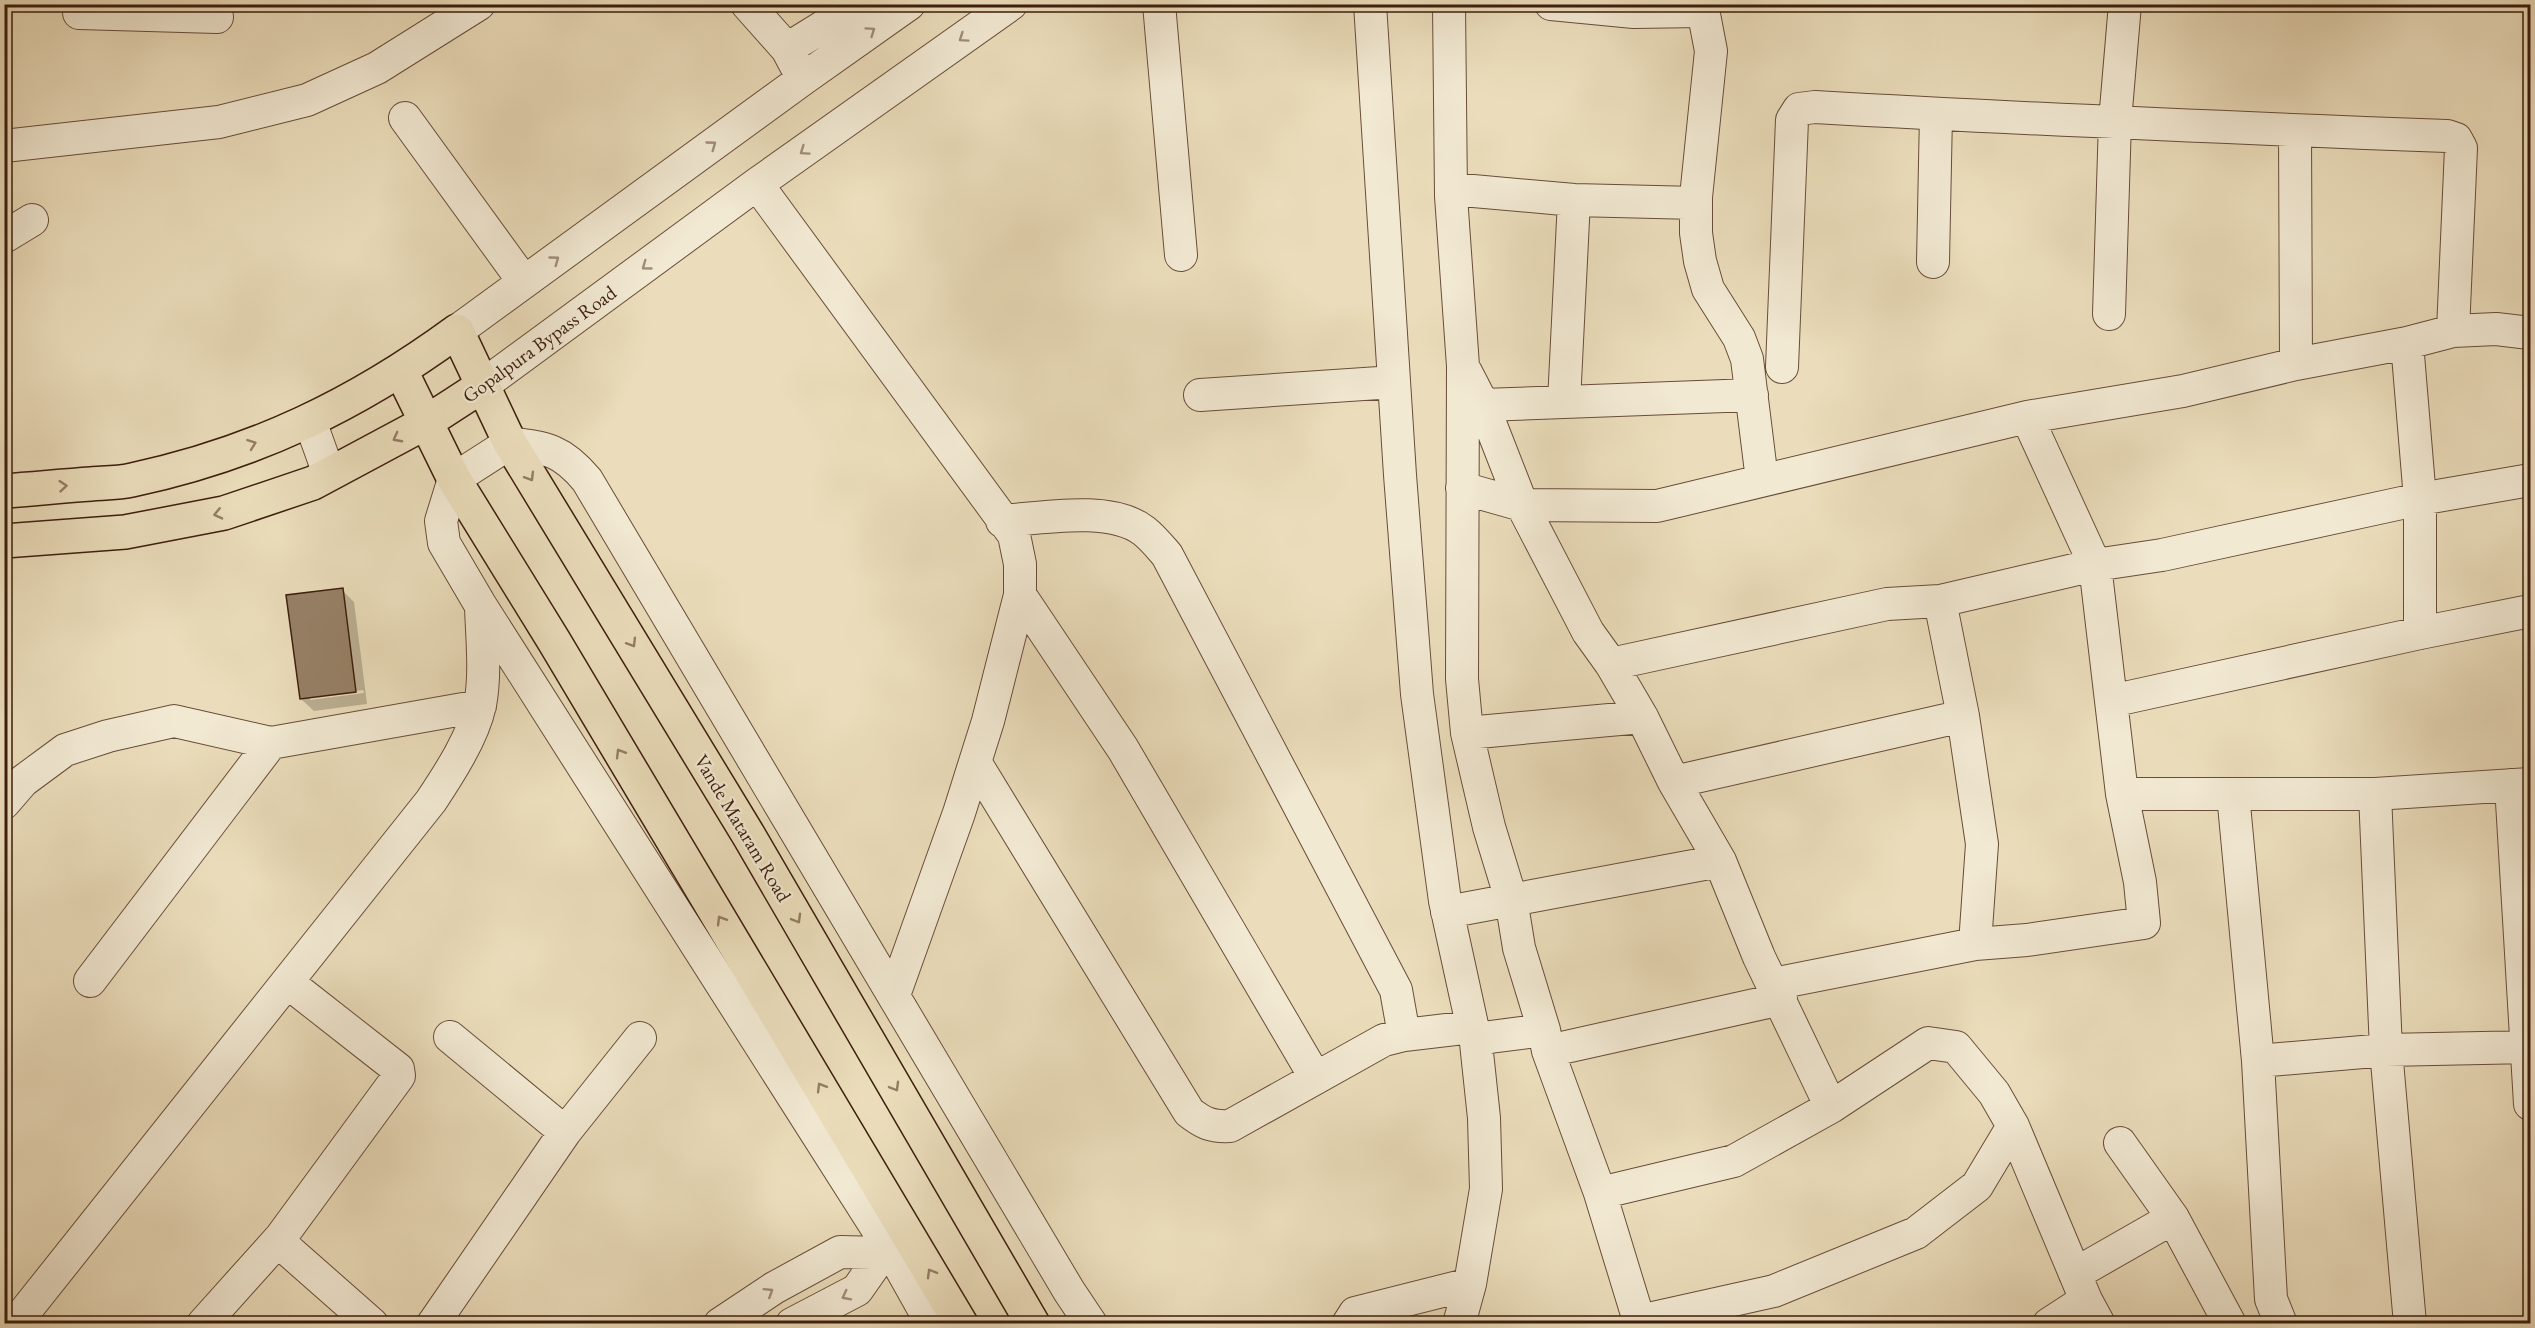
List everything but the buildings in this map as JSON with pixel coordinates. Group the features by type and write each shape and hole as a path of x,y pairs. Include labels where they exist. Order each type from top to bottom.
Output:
{"main road":[{"name":"Vande Mataram Road","path":"457,331 510,443 749,836 1033,1323"},
{"path":"4,491 129,481 203,462 335,410 401,371 457,331"},
{"path":"401,371 454,479 894,1246 961,1323"},
{"name":"Gopalpura Bypass Road","path":"4,541 125,532 224,513 313,483 425,423 482,386"}],"street":[{"path":"79,4 79,14 217,17"},
{"path":"4,146 219,122 307,99 377,68 479,4"},
{"path":"747,4 787,49 803,79"},
{"path":"787,49 860,4"},
{"path":"457,331 909,4"},
{"name":"Gopalpura Bypass Road","path":"482,386 757,184 1011,4"},
{"path":"1159,4 1181,255"},
{"path":"1370,4 1417,694 1447,912 1474,1035 1484,1118 1486,1189 1470,1284 1459,1323"},
{"path":"1449,4 1451,189 1463,366 1462,679 1467,734 1489,827 1511,899 1520,948 1546,1040 1600,1192 1640,1322 1774,1291 1916,1233 1977,1186 2013,1126"},
{"path":"1551,4 1634,12 1702,8 1710,51 1696,203 1696,233 1700,261 1708,289 1739,338 1747,359 1762,480"},
{"path":"2109,314 2115,121 2125,4"},
{"path":"1782,367 1792,120 1799,109 1815,107 2295,131 2447,136 2456,139 2461,148 2453,331"},
{"path":"1933,262 1936,114"},
{"path":"405,118 524,282"},
{"path":"2295,131 2296,364"},
{"path":"757,184 1014,535 1020,564 1020,595 988,721 894,995"},
{"path":"1451,189 1574,200 1696,203"},
{"path":"1564,402 1574,200"},
{"path":"4,237 32,220"},
{"path":"1462,488 1522,505 1657,506 2027,417 2183,391 2296,364 2407,344 2453,331 2496,329 2530,333"},
{"path":"2407,344 2420,499 2420,633"},
{"path":"1463,366 1483,405 1522,505 1588,632 1611,664 1642,717 1674,782 1720,861 1831,1107"},
{"path":"1200,395 1394,382"},
{"path":"1483,405 1752,395"},
{"path":"975,762 1189,1112 1204,1124 1214,1127 1230,1126 1384,1040 1404,1035 1474,1035 1546,1040 1777,991 1975,944 2026,940 2144,923 2140,882 2122,794 2095,565 2027,417"},
{"path":"310,421 329,474"},
{"path":"932,1323 894,1246 481,606 444,543 441,521 454,479 510,443 548,448 574,463 587,480 1069,1291 1091,1323"},
{"path":"1611,664 1887,604 1940,600 2095,565 2162,555 2420,499 2530,480"},
{"path":"1002,521 1073,514 1118,519 1143,530 1167,555 1396,990 1404,1035"},
{"path":"1020,595 1123,749 1315,1077"},
{"path":"1940,600 1963,716 1982,844 1975,944"},
{"path":"15,1323 431,801 456,764 480,706 481,606"},
{"path":"2111,701 2530,611"},
{"path":"4,803 23,781 65,750 108,735 174,721 271,743 480,706"},
{"path":"1674,782 1963,716"},
{"path":"1467,734 1642,717"},
{"path":"90,981 271,743"},
{"path":"2122,794 2375,794 2521,785 2530,1104"},
{"path":"2233,794 2258,1060 2271,1299 2281,1323"},
{"path":"2375,794 2386,1050 2410,1323"},
{"path":"1447,912 1720,861"},
{"path":"203,1323 281,1238 399,1076 398,1069 287,982"},
{"path":"450,1037 565,1132"},
{"path":"433,1323 565,1132 640,1038"},
{"path":"1600,1192 1734,1161 1831,1107 1928,1043 1956,1047 1994,1093 2013,1126 2086,1299"},
{"path":"2258,1060 2386,1050 2528,1047"},
{"path":"2120,1143 2173,1218 2230,1323"},
{"path":"2049,1323 2086,1299 2173,1218"},
{"path":"281,1238 288,1250 372,1323"},
{"path":"720,1323 774,1288 840,1252 894,1246"},
{"path":"792,1323 857,1290 894,1246"},
{"path":"1348,1323 1355,1313 1470,1284"}]}
